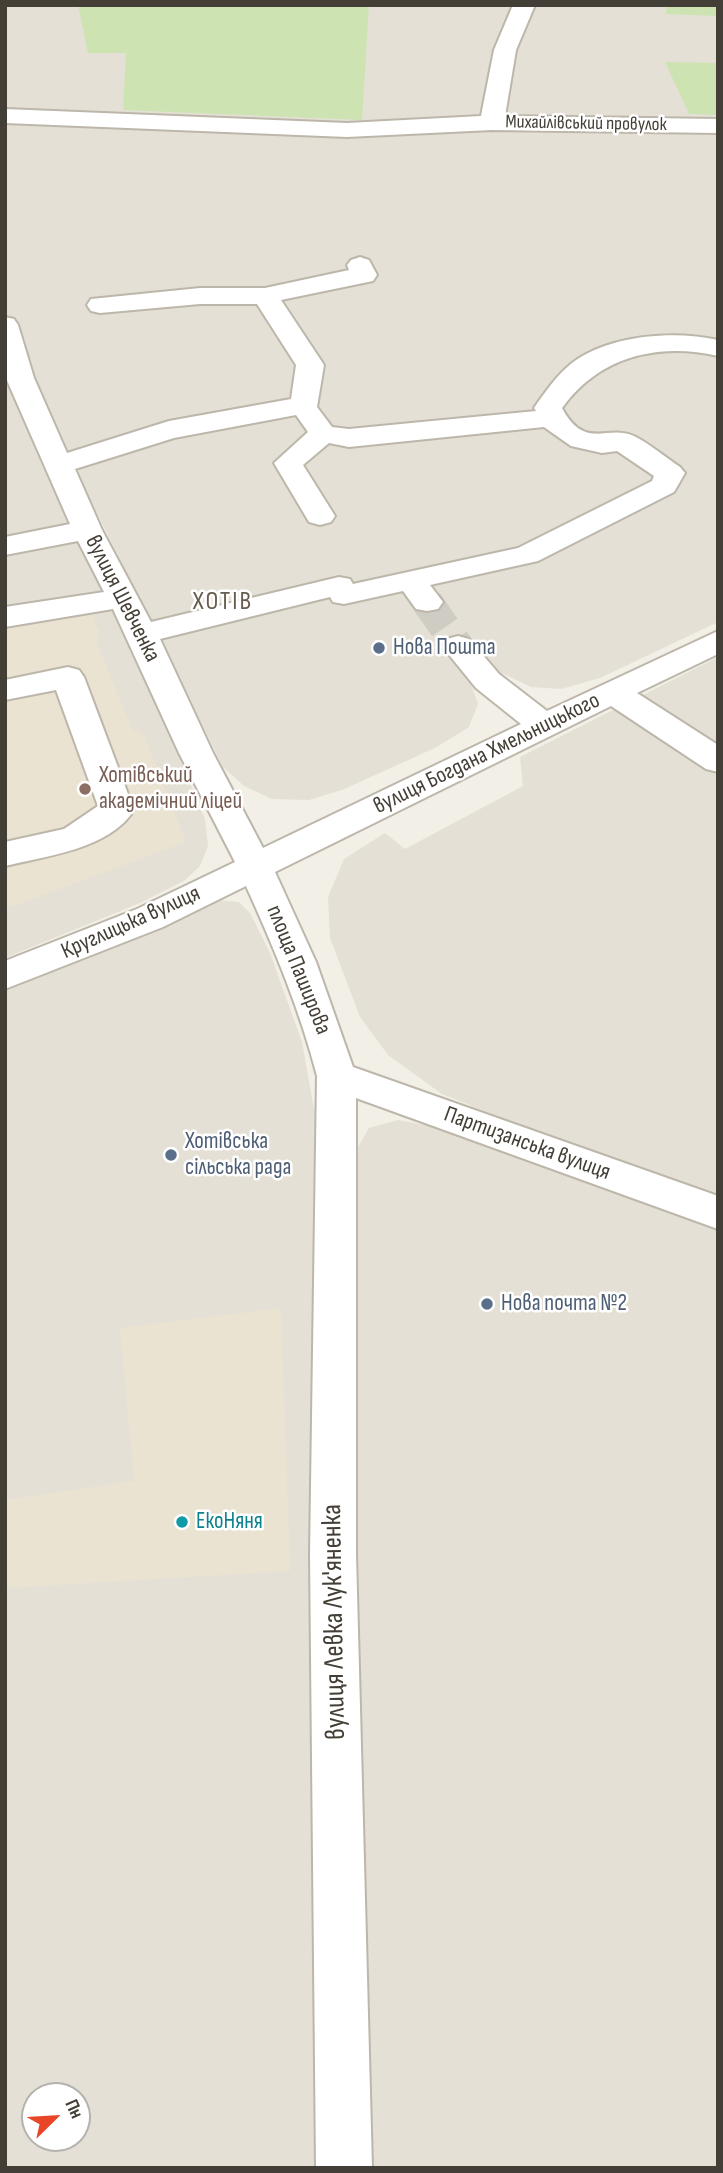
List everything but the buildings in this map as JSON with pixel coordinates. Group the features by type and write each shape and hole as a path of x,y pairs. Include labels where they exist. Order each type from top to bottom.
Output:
{"street":[{"name":"Михайлівський провулок","path":"524,5 505,50 492,123 718,126"},
{"path":"5,116 347,130 492,123"},
{"path":"100,305 200,296 265,296 364,275 360,265"},
{"path":"265,296 310,365 304,405 323,434 349,438 553,418"},
{"name":"вулиця Шевченка","path":"5,326 20,378 87,530 142,634 196,753 255,866"},
{"path":"142,634 339,586 344,595 419,591 527,555 664,486 670,473 623,442 602,444 581,440 558,427 548,408 564,385 598,359 660,344 715,343"},
{"path":"57,465 169,430 304,405"},
{"path":"320,516 288,463 323,434"},
{"path":"5,546 87,530"},
{"path":"5,601 119,590"},
{"path":"5,617 119,590"},
{"name":"вулиця Богдана Хмельницького","path":"255,866 718,641"},
{"path":"458,646 479,676 546,726"},
{"path":"5,690 68,677 117,810 75,838 5,854"},
{"path":"613,692 718,761"},
{"name":"Круглицька вулиця","path":"5,976 150,918 255,866"},
{"name":"площа Паширова","path":"255,866 302,974 325,1034 336,1076"},
{"name":"Партизанська вулиця","path":"336,1076 718,1213"},
{"name":"вулиця Левка Лук'яненка","path":"336,1076 338,1126 333,1294 333,1554 344,2168"}],"shaded area":[{"path":"5,5 718,5 718,622 600,678 561,689 531,687 504,674 471,684 478,704 469,727 435,748 342,790 309,800 272,799 244,786 223,767 84,487 34,376 8,380 42,466 152,693 205,819 208,846 200,866 184,881 140,903 5,958"},
{"name":"Хотівський академічний ліцей","path":"87,604 99,632 96,641 132,729 144,735 186,842 5,909 5,610"},
{"path":"718,657 718,1201 650,1178 442,1094 388,1055 360,1017 330,938 328,897 344,859 385,833 405,849 523,786 520,757"},
{"path":"217,900 239,902 250,913 270,953 302,1042 316,1120 321,1192 322,2168 5,2168 5,985"},
{"path":"398,1120 450,1130 718,1224 718,2168 366,2168 351,1553 354,1154 369,1128"},
{"path":"281,1308 290,1571 5,1588 5,1500 134,1481 120,1328"}],"green space":[{"path":"78,5 369,5 362,120 123,110 126,53 88,53"},
{"path":"667,5 718,5 718,16 666,14"},
{"path":"665,62 718,63 718,115 689,114"}],"tunnel":[{"path":"427,602 458,646"}],"place":[{"name":"Нова Пошта","path":"379,648"},
{"name":"Хотівський академічний ліцей","path":"85,789"},
{"name":"Хотівська сільська рада","path":"171,1155"},
{"name":"Нова почта №2","path":"487,1304"},
{"name":"ЕкоНяня","path":"182,1522"}],"district":[{"name":"ХОТІВ","path":"223,602"}]}
